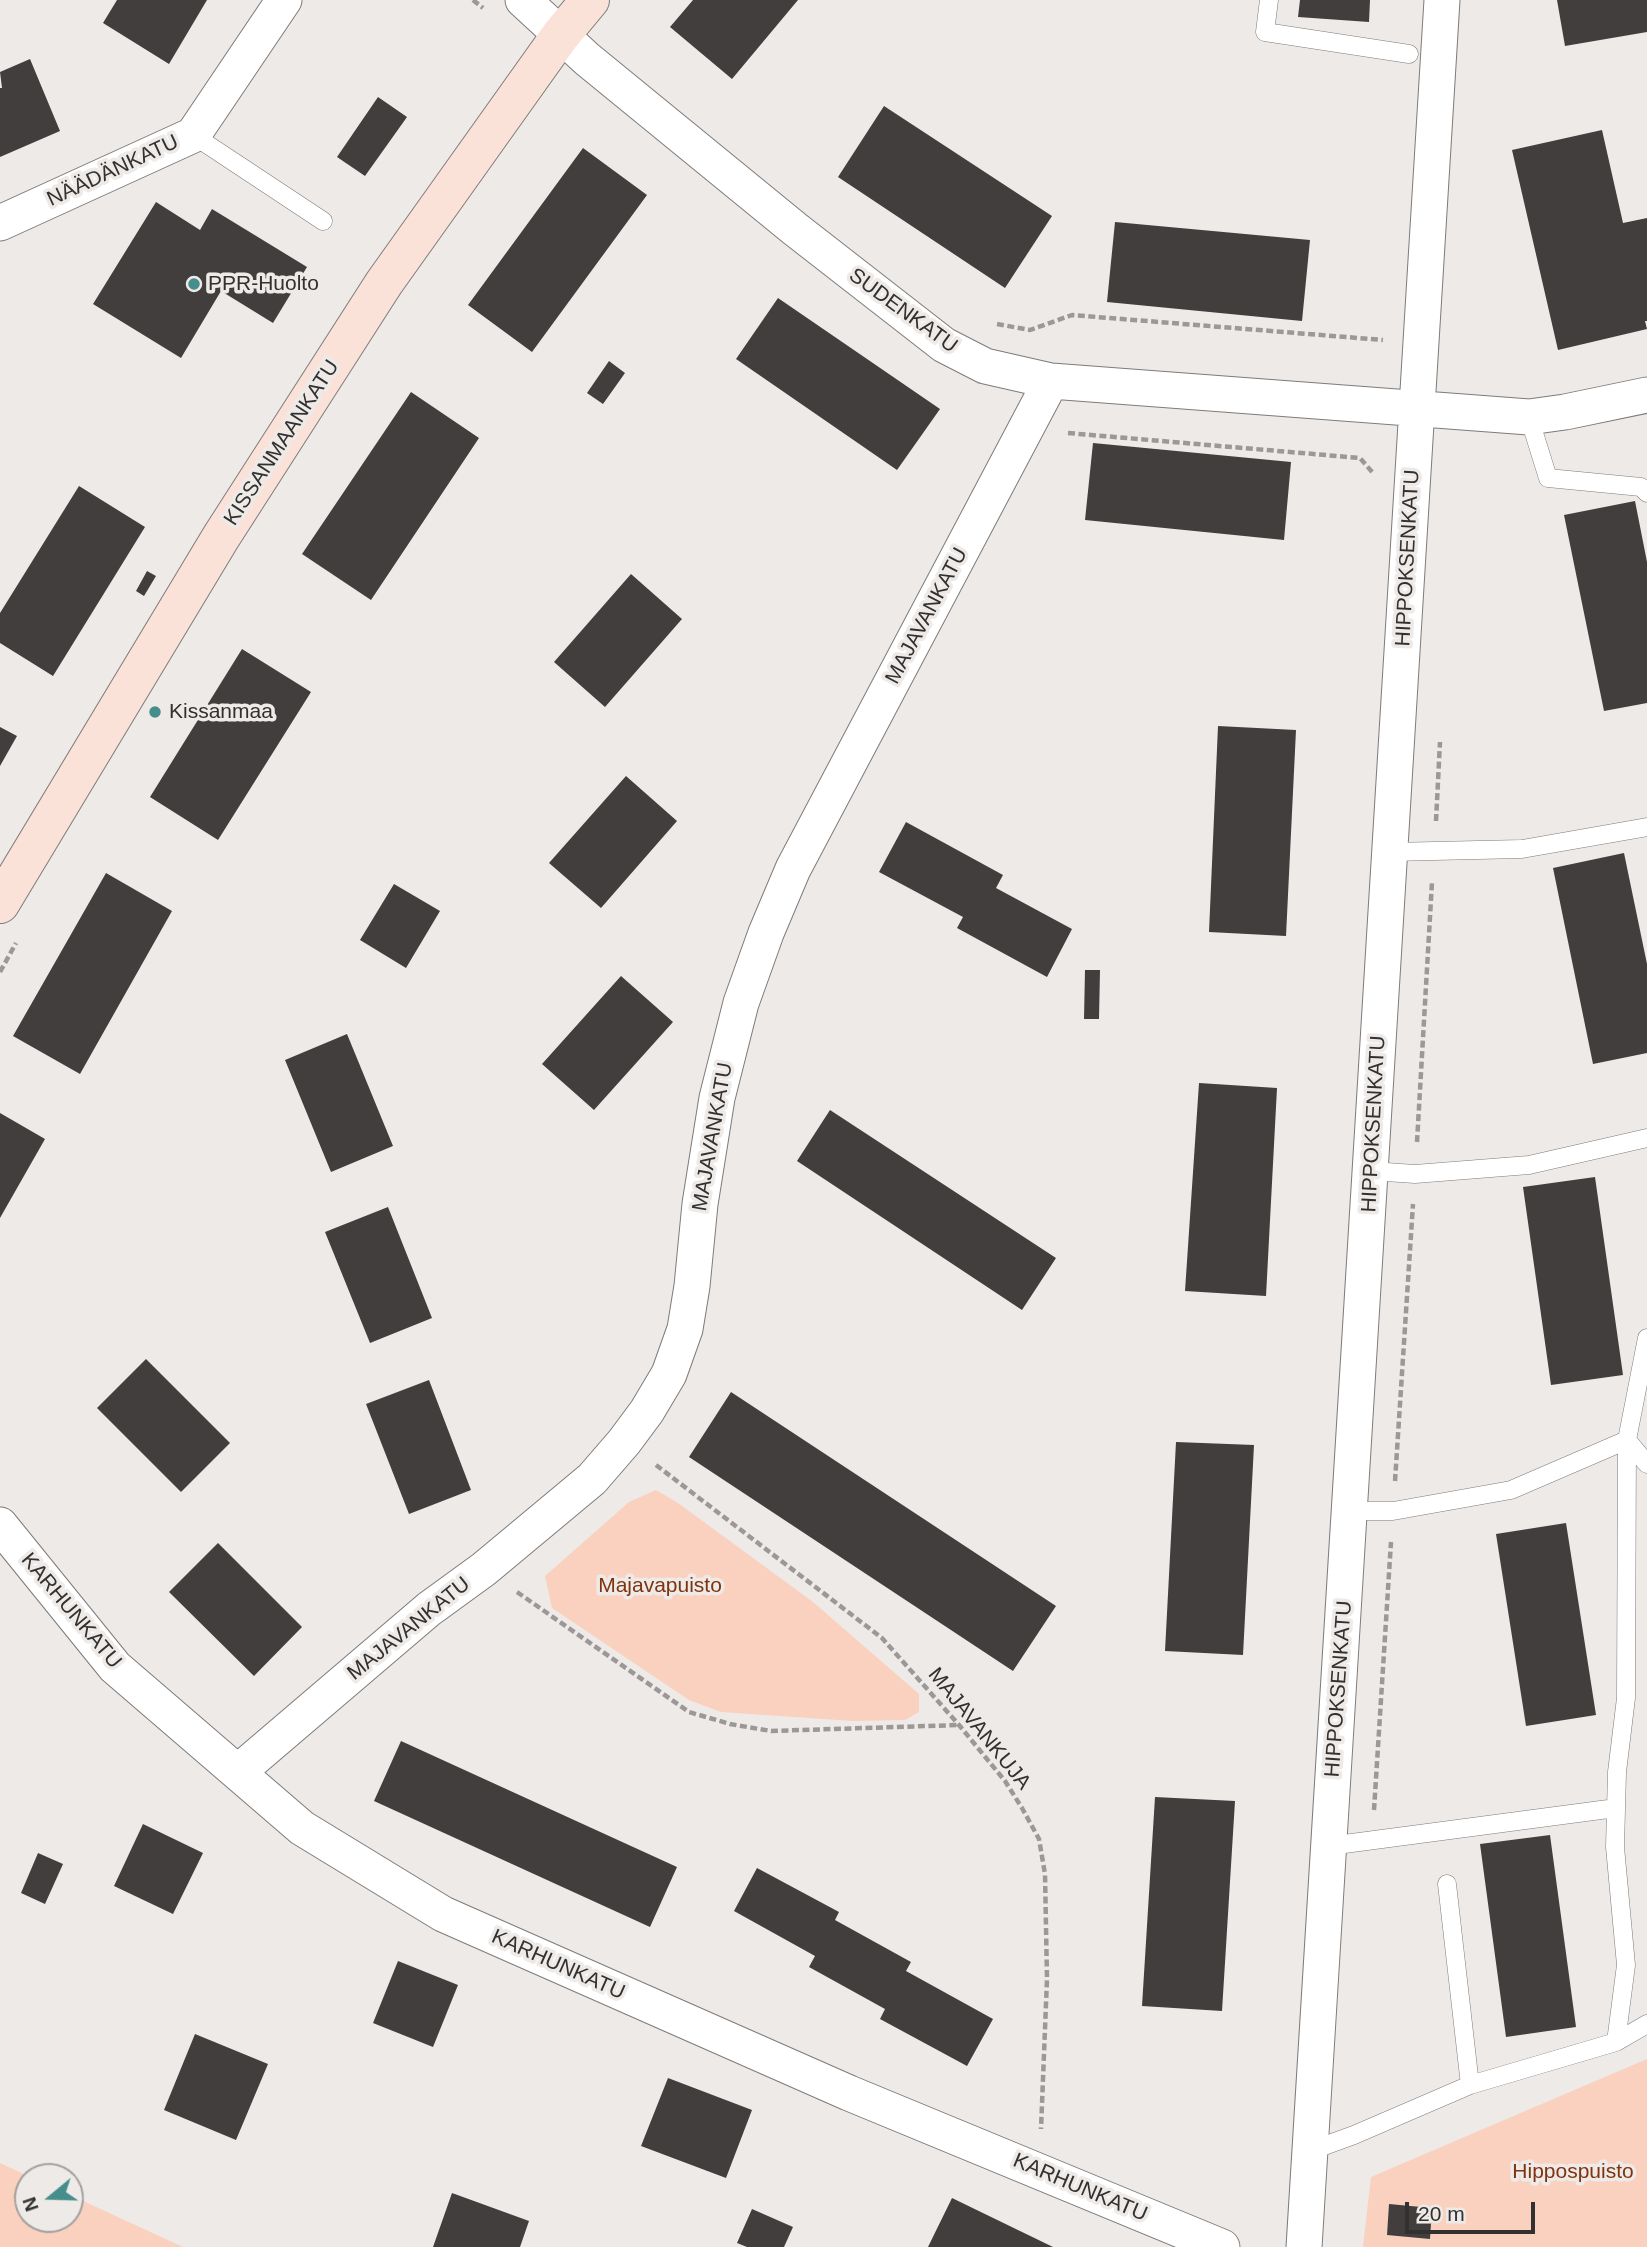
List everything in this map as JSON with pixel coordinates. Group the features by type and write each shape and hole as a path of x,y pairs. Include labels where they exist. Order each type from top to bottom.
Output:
{"street":[{"name":"NÄÄDÄNKATU","path":"0,223 193,135 284,0"},
{"name":"SUDENKATU","path":"523,0 560,36 795,229 944,345 985,366 1051,381 1529,417 1647,395"},
{"name":"KISSANMAANKATU","path":"0,904 221,537 384,283 560,36 590,0"},
{"name":"HIPPOKSENKATU","path":"1304,2247 1442,0"},
{"name":"MAJAVANKATU","path":"238,1772 429,1609 484,1569 592,1479 647,1412 669,1374 685,1329 700,1204 717,1098 741,1003 781,895 1051,381"},
{"name":"KARHUNKATU","path":"0,1525 114,1668 302,1828 443,1914 849,2092 1222,2247"}],"lane":[{"path":"1269,0 1265,32 1409,54"},
{"path":"193,135 323,222"},
{"path":"1529,417 1548,478 1641,487 1647,493"},
{"path":"1390,852 1522,849 1647,827"},
{"path":"1371,1171 1415,1174 1529,1165 1647,1138"},
{"path":"1616,2042 1626,1965 1615,1847 1617,1772 1626,1698 1627,1440 1647,1338"},
{"path":"1350,1511 1393,1511 1511,1490 1627,1440"},
{"path":"1627,1440 1647,1464"},
{"path":"1329,1846 1616,1808"},
{"path":"1447,1884 1470,2085"},
{"path":"1310,2151 1470,2085 1616,2042 1647,2024"}],"path":[{"path":"993,324 1030,330 1072,315 1391,341"},
{"path":"1372,1841 1415,1174 1440,730"},
{"name":"MAJAVANKUJA","path":"624,1442 882,1638 959,1725 1022,1808 1039,1839 1043,1863 1047,1979 1043,2119 1035,2169"},
{"path":"484,1569 690,1713 771,1731 959,1725"}],"green space":[{"name":"Majavapuisto","path":"656,1490 678,1503 813,1602 919,1694 919,1712 905,1720 853,1721 721,1712 689,1700 552,1608 545,1576 629,1502"},
{"name":"Hippospuisto","path":"1647,2059 1647,2247 1363,2247 1371,2177"},
{"path":"0,2163 14,2170 14,2233 84,2233 84,2201 183,2247 0,2247"}],"building":[{"path":"117,0 207,0 169,64 103,23"},
{"path":"693,0 798,0 732,79 670,27"},
{"path":"1300,0 1370,0 1369,22 1298,17"},
{"path":"1557,0 1647,0 1647,32 1565,46"},
{"path":"30,59 60,131 0,157 0,72"},
{"path":"378,97 407,117 365,176 337,157"},
{"path":"884,106 1052,216 1005,288 838,177"},
{"path":"1602,130 1623,223 1647,218 1647,329 1558,350 1512,150"},
{"path":"583,148 647,195 532,352 468,305"},
{"path":"156,202 200,230 212,209 307,267 273,323 221,291 181,358 93,304"},
{"path":"1115,222 1310,240 1302,321 1107,302"},
{"path":"778,298 940,409 897,470 736,359"},
{"path":"609,361 625,373 603,404 587,393"},
{"path":"411,392 479,438 371,600 302,554"},
{"path":"1093,443 1291,462 1284,540 1085,520"},
{"path":"79,486 145,527 53,676 0,643 0,613"},
{"path":"1635,501 1647,562 1647,703 1604,711 1564,515"},
{"path":"147,571 156,576 144,596 136,591"},
{"path":"631,574 682,619 605,707 554,662"},
{"path":"242,649 311,692 218,840 150,797"},
{"path":"1218,726 1296,730 1286,936 1209,932"},
{"path":"0,727 17,736 0,766"},
{"path":"626,776 677,821 601,908 549,863"},
{"path":"906,822 1003,875 996,888 1072,929 1047,977 957,928 963,917 879,872"},
{"path":"1624,853 1647,964 1647,1053 1593,1064 1553,868"},
{"path":"106,873 172,911 80,1074 13,1036"},
{"path":"394,884 440,911 406,968 360,940"},
{"path":"1085,970 1100,970 1099,1019 1084,1019"},
{"path":"621,976 673,1022 594,1110 542,1064"},
{"path":"347,1034 393,1146 331,1172 285,1060"},
{"path":"1199,1083 1277,1088 1266,1296 1185,1291"},
{"path":"830,1110 1056,1258 1022,1310 797,1161"},
{"path":"0,1113 45,1139 0,1218"},
{"path":"1595,1177 1623,1375 1551,1385 1523,1187"},
{"path":"388,1207 432,1318 370,1343 325,1232"},
{"path":"146,1359 230,1443 181,1492 97,1408"},
{"path":"429,1380 471,1490 409,1514 366,1404"},
{"path":"731,1392 1056,1606 1013,1671 689,1457"},
{"path":"1176,1442 1254,1445 1243,1655 1165,1651"},
{"path":"1566,1523 1596,1715 1526,1726 1496,1534"},
{"path":"218,1543 302,1627 254,1676 169,1592"},
{"path":"401,1741 677,1867 650,1927 374,1801"},
{"path":"1155,1797 1235,1801 1222,2011 1142,2006"},
{"path":"143,1824 203,1853 173,1914 114,1886"},
{"path":"1550,1835 1576,2027 1506,2037 1480,1844"},
{"path":"38,1853 63,1864 45,1904 21,1893"},
{"path":"757,1868 839,1912 835,1920 911,1962 906,1971 993,2019 967,2066 880,2019 885,2009 809,1967 815,1956 734,1911"},
{"path":"398,1961 458,1985 433,2047 373,2023"},
{"path":"195,2034 268,2064 236,2140 164,2110"},
{"path":"668,2078 752,2110 726,2178 641,2146"},
{"path":"452,2193 529,2221 520,2247 433,2247"},
{"path":"952,2198 1053,2247 928,2247"},
{"path":"1389,2204 1432,2208 1430,2239 1387,2235"},
{"path":"752,2209 793,2227 784,2247 747,2247 737,2243"}],"place":[{"name":"PPR-Huolto","path":"194,284"},
{"name":"Kissanmaa","path":"155,712"}]}
